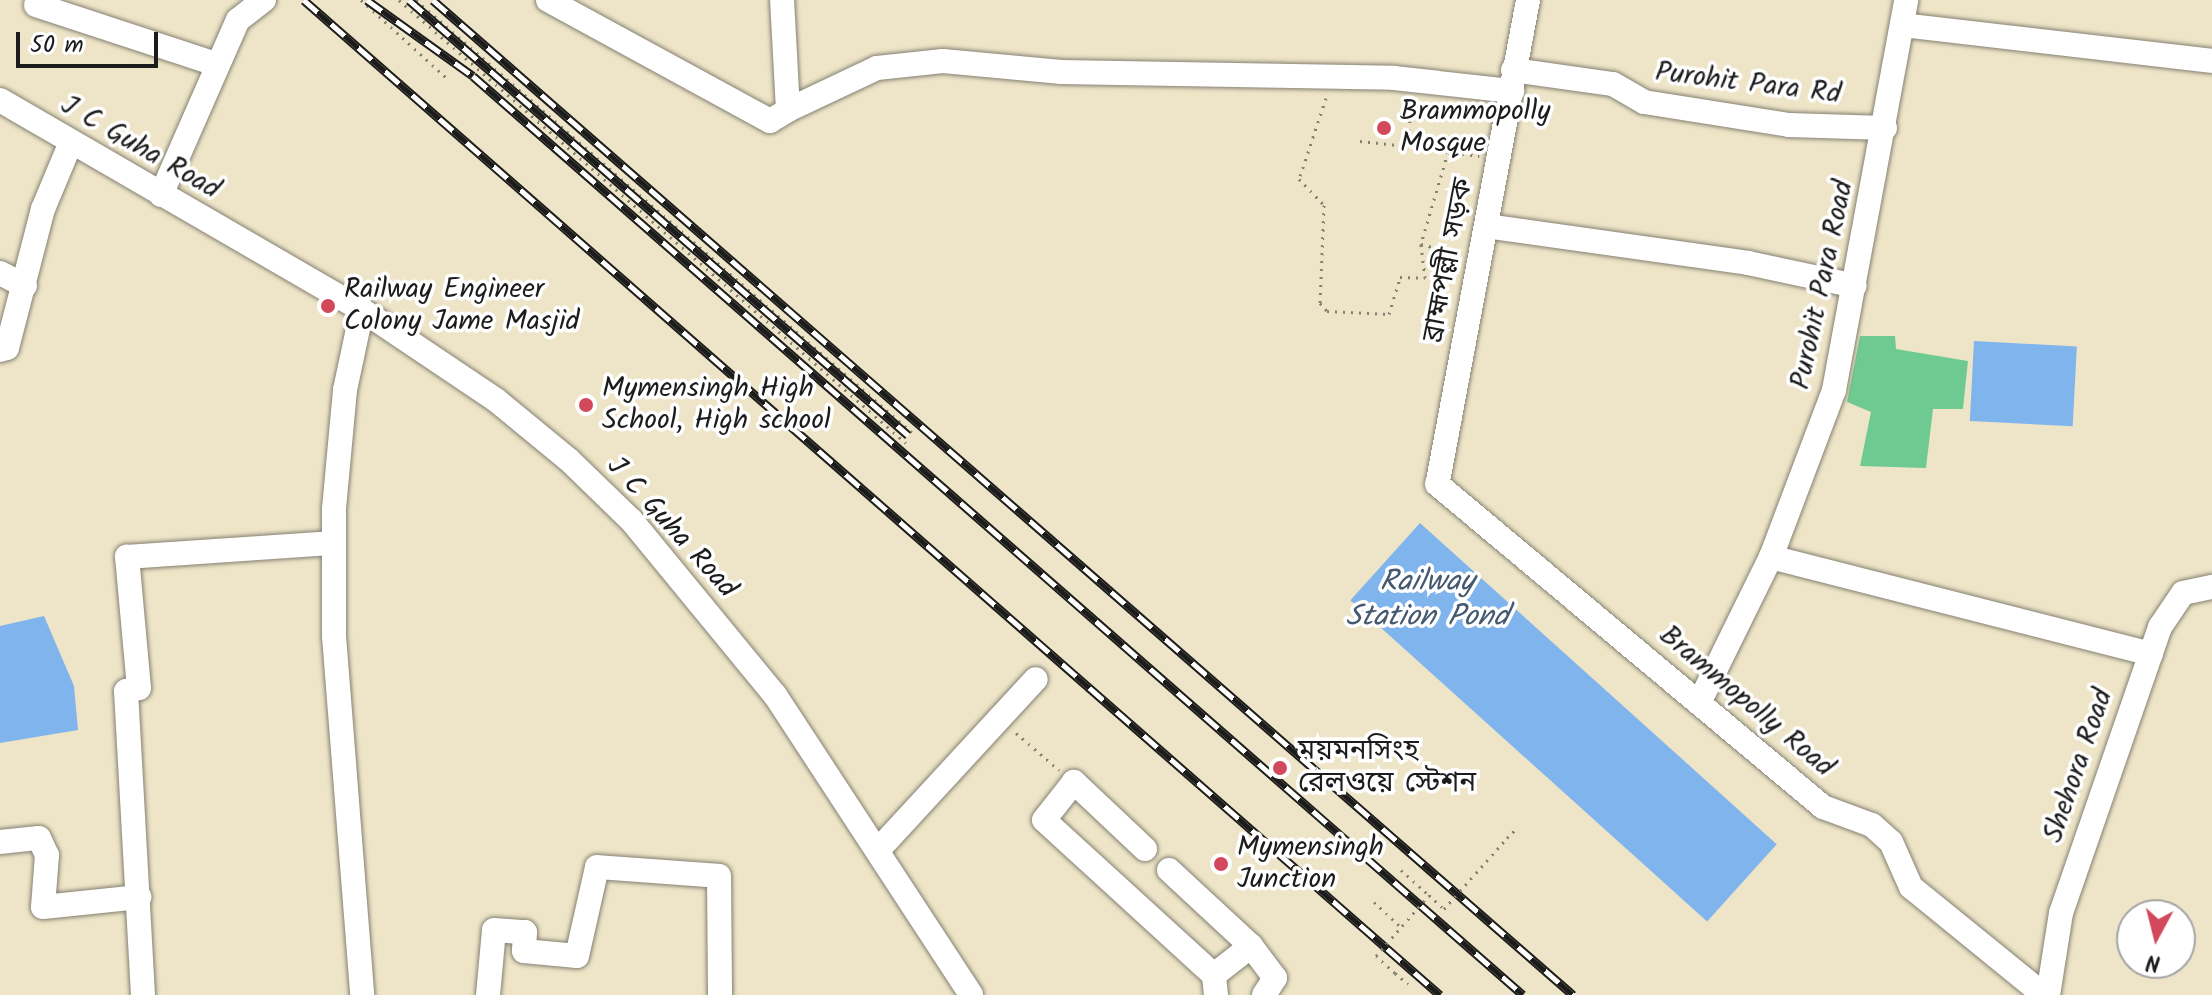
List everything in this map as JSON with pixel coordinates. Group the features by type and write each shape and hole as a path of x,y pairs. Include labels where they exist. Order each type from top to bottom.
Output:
{"street":[{"path":"161,195 215,64 238,20 264,0"},
{"path":"548,0 770,121 788,110 782,0"},
{"name":"ব্রাহ্মপল্লী সড়ক","path":"1437,484 1528,0"},
{"name":"Purohit Para Road","path":"1700,701 1771,557 1834,390 1885,128 1906,0"},
{"path":"36,5 215,64"},
{"path":"1902,25 2212,61"},
{"name":"Purohit Para Rd","path":"788,110 877,68 943,61 1061,72 1613,84 1644,102 1789,125 1885,128"},
{"name":"J C Guha Road","path":"0,100 362,310 496,400 631,520 775,695 879,849 971,995"},
{"path":"0,350 7,348 43,209 71,142"},
{"path":"1486,226 1748,263 1855,286"},
{"path":"0,273 25,286"},
{"path":"362,310 345,390 334,543 334,636 362,995"},
{"name":"Brammopolly Road","path":"1437,484 1823,807 1872,825 1891,842 1911,887 2046,995"},
{"path":"143,995 126,691 139,688 127,557 334,543"},
{"path":"1771,557 2151,654"},
{"name":"Shehora Road","path":"2046,995 2061,913 2151,654 2183,593 2212,587"},
{"path":"879,849 1036,679"},
{"path":"1145,849 1074,782 1044,820 1215,985 1251,946"},
{"path":"0,842 39,838 47,855 43,907 139,897"},
{"path":"488,995 494,930 525,932 524,951 577,956 597,867 719,876 720,995"},
{"path":"1169,870 1251,946 1275,978 1264,995"}],"path":[{"path":"361,0 449,80"},
{"path":"399,0 906,443"},
{"path":"416,0 915,435"},
{"path":"1339,79 1305,143 1299,179 1324,205 1320,303 1327,311 1389,314 1400,277 1425,278 1421,244 1448,152"},
{"path":"1407,146 1414,81"},
{"path":"1360,141 1499,159"},
{"path":"1421,244 1480,259"},
{"path":"1000,718 1074,782"},
{"path":"1401,870 1444,909 1517,828"},
{"path":"1408,984 1376,956 1429,895"},
{"path":"1374,902 1401,927"}],"green space":[{"path":"1860,336 1895,336 1896,349 1968,361 1963,409 1933,409 1926,468 1860,466 1871,412 1847,402"}],"water":[{"path":"1974,341 2077,346 2073,426 1970,421"},
{"name":"Railway Station Pond","path":"1420,523 1777,844 1707,921 1350,600"},
{"path":"44,616 74,686 78,730 0,743 0,626"}],"railway":[{"path":"304,0 1440,995"},
{"path":"367,0 473,76 1523,995"},
{"path":"409,0 908,435"},
{"path":"433,0 1573,995"}],"place":[{"name":"Brammopolly Mosque","path":"1384,128"},
{"name":"Railway Engineer Colony Jame Masjid","path":"328,306"},
{"name":"Mymensingh High School, High school","path":"586,405"},
{"name":"ময়মনসিংহ রেলওয়ে স্টেশন","path":"1280,768"},
{"name":"Mymensingh Junction","path":"1221,864"}]}
